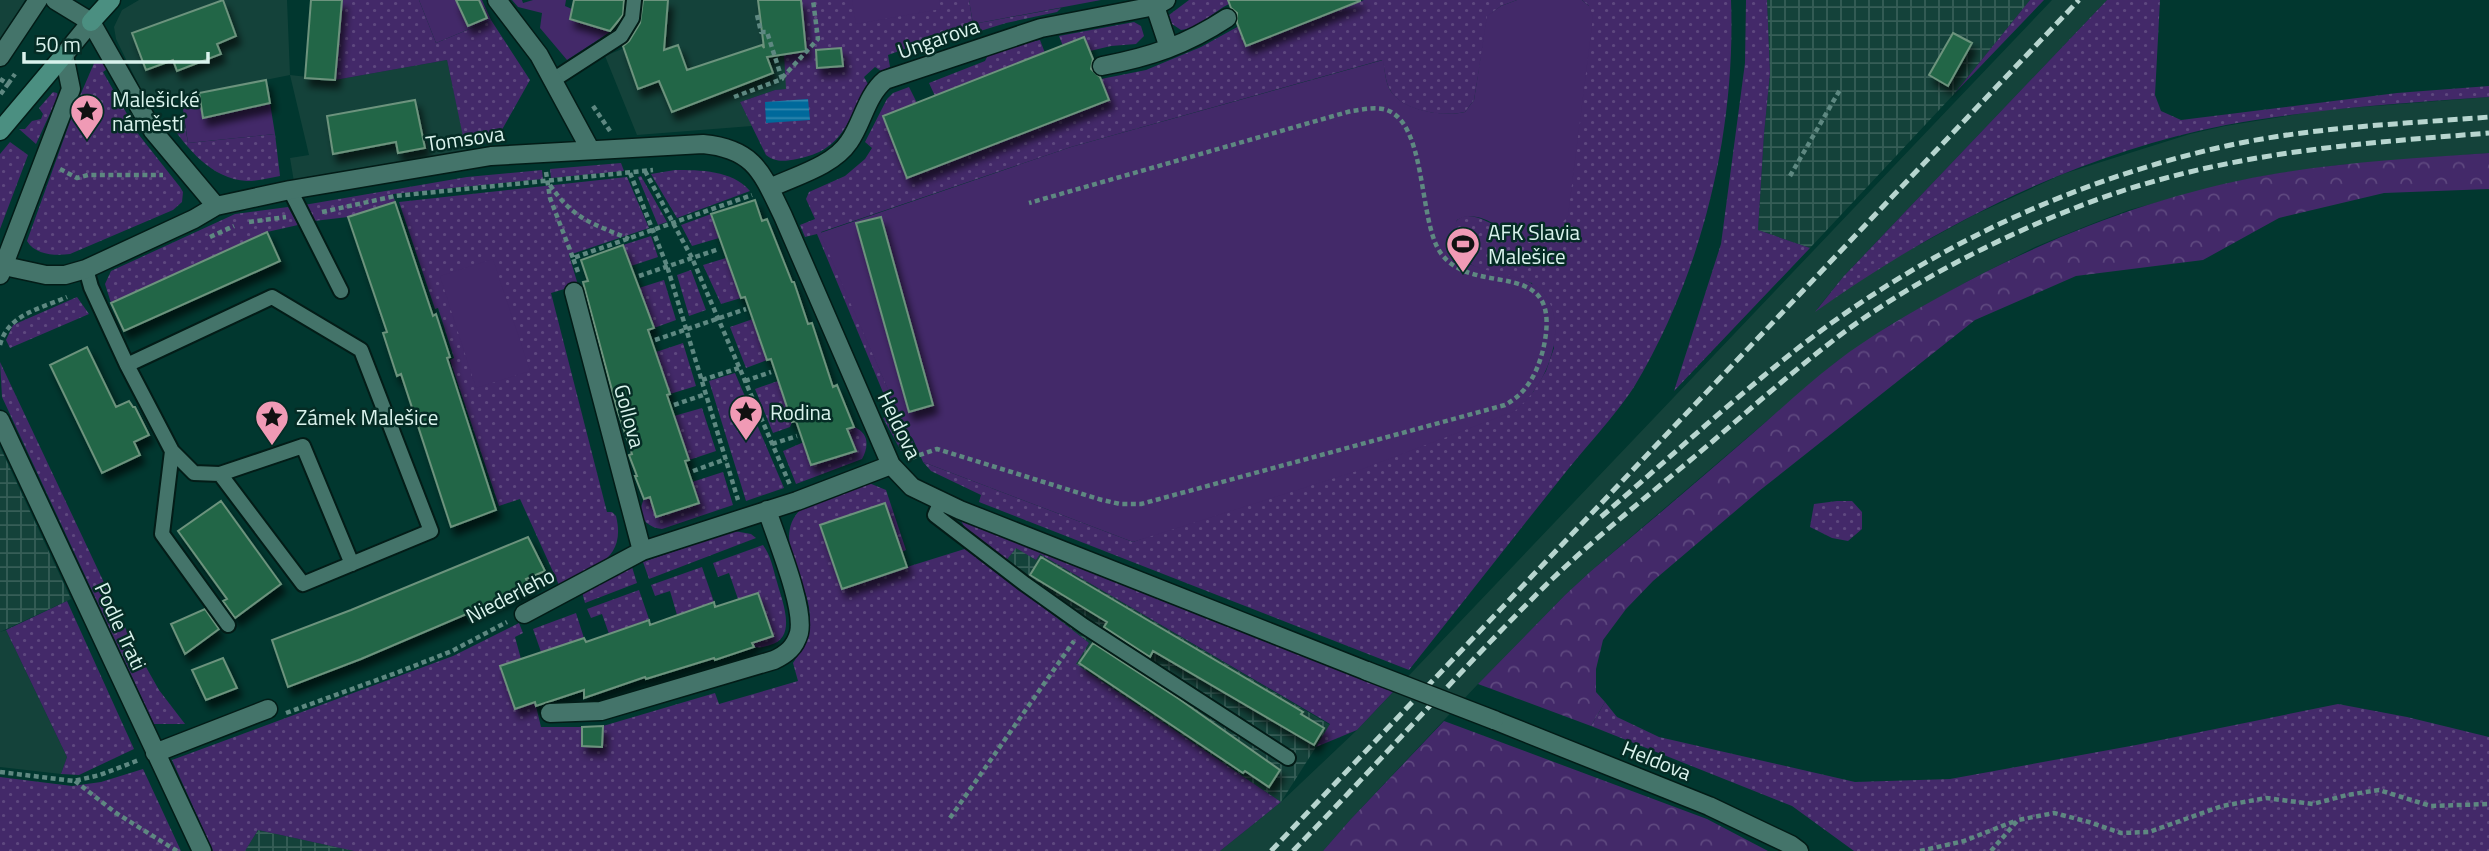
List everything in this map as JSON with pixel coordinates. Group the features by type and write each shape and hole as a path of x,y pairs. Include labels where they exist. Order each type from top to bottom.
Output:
{"main road":[{"path":"91,22 111,0"},
{"path":"0,131 64,55"}],"street":[{"path":"0,57 38,0"},
{"path":"55,0 91,22 153,131 216,206 194,219 86,269 56,276 1,269 71,89 64,55 91,22"},
{"path":"497,0 527,37 590,149"},
{"path":"1161,3 1169,48"},
{"name":"Ungarova","path":"762,189 821,164 845,148 873,95 885,80 1041,27 1161,3"},
{"path":"1102,66 1143,58 1199,36 1227,18"},
{"name":"Heldova","path":"590,149 703,144 733,149 756,164 762,189 891,465 912,487 960,510 1709,806 1799,851"},
{"name":"Tomsova","path":"216,206 290,190 491,156 590,149"},
{"name":"Gollova","path":"574,292 642,551"},
{"name":"Podle Trati","path":"0,420 202,851"},
{"name":"Niederleho","path":"524,614 642,551 797,501 891,465"},
{"path":"550,713 601,711 774,660 790,651 799,635 800,616 767,510"},
{"path":"155,754 268,709"}],"lane":[{"path":"553,80 621,36 632,18 634,0"},
{"path":"290,190 341,291"},
{"path":"86,269 91,287 127,365 172,451 194,472 219,474 303,446 352,564"},
{"path":"127,365 272,298 361,350 431,531 303,584 219,474"},
{"path":"172,451 162,534 228,625"},
{"path":"941,501 935,515 1084,626 1288,758"}],"path":[{"path":"734,97 782,79 818,39 813,0"},
{"path":"757,15 761,32 767,32 782,79"},
{"path":"0,79 8,84 0,94"},
{"path":"1790,176 1841,88"},
{"path":"591,103 614,136 667,266 744,518"},
{"path":"891,465 937,449 1102,500 1141,504 1505,405 1517,398 1537,369 1546,327 1545,310 1538,295 1529,287 1458,269 1447,260 1432,234 1417,159 1406,125 1400,118 1383,109 1351,111 1029,203"},
{"path":"44,160 77,178 88,175 188,174"},
{"path":"199,242 237,224 302,215 395,196 655,170"},
{"path":"645,171 692,258 797,501"},
{"path":"547,182 560,200 578,217 629,239"},
{"path":"547,182 550,198 583,289 574,292"},
{"path":"573,257 674,224 762,189"},
{"path":"639,276 719,249"},
{"path":"0,345 7,328 15,320 91,287"},
{"path":"655,340 746,309"},
{"path":"702,380 739,368"},
{"path":"745,381 771,372"},
{"path":"674,405 706,394"},
{"path":"772,444 797,436"},
{"path":"693,471 726,459"},
{"name":"Niederleho","path":"268,709 271,718 396,673 452,651 524,614"},
{"path":"950,818 1084,626"},
{"path":"0,772 74,781 100,775 155,754"},
{"path":"74,781 116,813 177,851"},
{"path":"1920,851 1965,841 2018,820 2054,813 2121,832 2149,832 2222,806 2266,798 2313,804 2379,790 2431,806 2489,804"},
{"path":"1991,851 2018,820"}],"shaded area":[{"path":"0,0 25,0 0,45"},
{"path":"139,0 287,0 290,75 148,104 116,39 114,27 122,10"},
{"path":"644,0 801,0 803,22 784,54 787,89 775,90 740,102 752,126 637,135 605,56 639,42"},
{"path":"1767,0 2030,0 1954,94 1810,248 1758,230 1770,73"},
{"path":"2052,0 2107,0 1843,277 1817,309 1886,263 1972,216 2063,174 2190,134 2323,110 2489,97 2489,153 2339,165 2225,184 2129,210 2094,223 2035,247 1972,279 1890,325 1836,362 1591,571 1478,684 1323,851 1220,851 1281,802 1357,730"},
{"path":"447,60 467,152 294,182 290,158 309,155 290,75 335,80"},
{"path":"0,447 71,599 0,632"},
{"path":"1016,547 1036,560 1040,554 1330,725 1281,802 1075,664 1089,643 998,572"},
{"path":"6,630 67,757 61,774 0,767 0,632"},
{"path":"258,830 354,851 245,851"}],"green space":[{"path":"340,0 419,0 436,43 491,20 530,80 495,142 465,146 447,60 335,80"},
{"path":"419,0 482,0 491,20 436,43"},
{"path":"512,0 522,0 523,3 533,0 566,0 565,6 572,9 570,19 610,32 567,60 540,28 542,13 518,7"},
{"path":"801,0 969,0 973,24 1061,8 1057,12 1006,23 961,37 958,30 888,55 890,67 881,71 875,67 864,77 868,84 849,122 835,141 813,155 793,160 777,160 766,155 740,102 786,89 784,54 794,52 781,24 803,21","holes":["841,48 843,66 818,68 817,50"]},
{"path":"852,0 939,0 941,9 856,24"},
{"path":"969,0 1101,0 973,24"},
{"path":"1189,0 1228,0 1229,4 1200,23 1181,30 1172,24 1169,15"},
{"path":"1364,0 1517,0 1501,6 1488,16 1474,100 1465,112 1434,113 1402,103 1389,88 1382,60 1071,147 821,232 906,431 916,447 901,451 883,418 892,414 817,234 805,237 800,225 815,219 806,199 809,192 845,176 865,159 872,148 865,142 887,99 893,93 909,87 917,103 883,116 907,178 1108,100 1101,79 1146,70 1201,47 1239,26 1246,46"},
{"path":"1517,0 1582,0 1589,6 1593,17 1568,216 1552,231 1537,237 1523,236 1470,216 1457,220 1453,239 1457,252 1465,261 1534,285 1545,295 1552,307 1555,337 1547,367 1533,392 1515,411 1357,471 1133,542 923,462 913,439 906,431 820,233 1071,147 1383,60 1389,88 1402,102 1434,113 1465,112 1474,100 1487,16 1501,6","holes":["881,217 933,404 909,411 856,224"]},
{"path":"1582,0 1731,0 1728,100 1710,201 1679,297 1634,387 1409,670 979,502 981,495 931,471 923,462 1133,542 1533,392 1546,371 1554,348 1532,283 1491,273 1469,263 1455,244 1454,228 1460,218 1473,216 1504,230 1589,6"},
{"path":"1746,0 1767,0 1770,73 1758,230 1810,248 1674,391 1721,244 1745,63"},
{"path":"2030,0 2044,0 1954,94"},
{"path":"2107,0 2160,0 2155,95 2161,111 2181,120 2397,93 2489,86 2489,97 2357,107 2259,119 2171,138 2116,154 2063,174 1960,222 1910,250 1815,312 1843,277"},
{"path":"1134,22 1141,26 1144,36 1136,44 1090,51 1084,38 1063,46 1059,36"},
{"path":"1040,40 1045,53 935,96 929,83 985,61 988,55"},
{"path":"95,61 104,63 107,69 103,72 139,135 183,192 182,202 173,210 70,254 46,254 27,241 76,105"},
{"path":"53,92 58,96 36,144 19,129 25,129 32,121 41,119 43,114 39,108"},
{"path":"199,93 204,118 270,103 275,134 188,143 181,96"},
{"path":"184,120 188,143 275,134 280,176 247,181 222,175 192,152 169,122"},
{"path":"10,142 28,155 0,229 0,154"},
{"path":"2489,153 2489,189 2384,193 2279,218 2203,260 2076,276 1975,320 1759,491 1653,581 1626,609 1603,640 1596,669 1596,692 1605,702 1591,726 1478,684 1591,571 1825,370 1891,325 1986,272 2103,220 2184,194 2226,184 2323,167"},
{"path":"621,163 624,171 551,178 550,169"},
{"path":"542,170 543,179 393,194 395,202 348,217 314,221 304,205 467,177"},
{"path":"675,170 725,175 743,184 750,191 677,218 651,174"},
{"path":"641,176 667,222 658,225 638,177"},
{"path":"627,177 649,228 569,255 578,285 551,293 607,512 616,516 618,531 616,543 604,561 559,585 520,499 499,506 450,360 454,358 438,308 435,309 399,202"},
{"path":"288,207 298,225 267,232 111,303 105,284 111,271 235,214"},
{"path":"711,214 719,238 692,246 681,225"},
{"path":"651,236 658,257 631,266 623,245"},
{"path":"726,258 741,298 721,304 703,265"},
{"path":"493,259 530,371 476,388 440,276"},
{"path":"691,270 706,310 689,316 677,275"},
{"path":"664,280 676,320 654,328 639,288"},
{"path":"77,297 89,314 10,348 6,340 13,325"},
{"path":"753,319 767,360 746,368 730,327"},
{"path":"683,343 696,386 670,394 656,352"},
{"path":"0,362 133,644 159,690 185,724 154,724 2,397"},
{"path":"735,373 784,488 746,501 709,381"},
{"path":"778,381 792,422 790,427 773,433 755,389"},
{"path":"702,408 716,451 689,460 674,416"},
{"path":"854,427 863,433 866,440 862,459 796,484 783,451 804,442 812,465 855,451 847,429"},
{"path":"723,472 733,505 662,529 651,526 644,519 641,510 644,499 650,497 657,517 698,503 692,482"},
{"path":"869,483 886,490 906,550 902,552 885,503 820,525 907,567 971,547 998,572 1089,643 1076,664 1281,802 1220,851 354,851 258,830 245,851 213,851 172,760 453,656 519,623 523,633 515,637 521,659 500,666 515,708 535,702 541,727 583,727 582,745 603,726 715,693 719,704 798,681 793,663 805,642 810,618 804,588 789,543 790,529 795,516 807,504"},
{"path":"1852,501 1862,512 1862,529 1848,541 1832,538 1810,527 1814,504"},
{"path":"958,516 1393,692 1357,730 1316,747 1330,724 1040,554 1036,560 1016,548 1005,562 967,531"},
{"path":"734,531 751,534 756,538 649,579 643,562"},
{"path":"763,545 770,558 782,599 786,627 779,641 754,647 752,643 773,635 758,593 738,599 729,573 718,577 713,563"},
{"path":"632,567 637,583 585,603 582,592"},
{"path":"702,567 714,602 677,615 670,591 655,596 651,585"},
{"path":"639,590 649,619 609,634 602,614 591,618 587,609"},
{"path":"67,601 134,749 79,775 61,774 67,757 6,630"},
{"path":"576,613 584,638 541,652 533,629"},
{"path":"1605,702 1617,717 1659,737 1855,782 1950,779 2338,704 2489,737 2489,851 1854,851 1792,806 1591,726"},
{"path":"1444,721 1707,819 1768,851 1323,851"},
{"path":"143,769 181,851 0,851 0,777 72,786 101,782"}],"water":[{"path":"808,99 810,120 766,123 765,102"}],"building":[{"path":"223,0 236,36 217,44 221,54 177,71 173,60 146,70 132,33"},
{"path":"311,0 342,0 335,80 305,78"},
{"path":"456,0 479,0 487,18 468,26"},
{"path":"574,0 624,0 623,15 610,31 570,19"},
{"path":"643,0 668,0 664,50 678,45 687,70 762,45 764,48 758,0 801,0 806,51 767,57 773,73 672,112 659,81 638,89 623,46 640,23"},
{"path":"1228,0 1360,1 1246,46 1237,23 1237,13"},
{"path":"1953,33 1972,43 1948,86 1929,75"},
{"path":"1084,37 1093,59 1091,69 1100,77 1109,100 907,178 883,116"},
{"path":"841,48 843,66 817,68 816,50"},
{"path":"266,80 270,103 203,118 199,93"},
{"path":"415,100 425,148 398,153 396,142 333,154 327,116"},
{"path":"755,200 762,221 767,219 794,282 808,324 812,323 833,387 837,385 854,427 847,429 856,451 811,465 796,421 792,422 771,359 767,360 745,297 741,298 711,214"},
{"path":"395,202 433,316 436,314 450,357 447,358 496,510 451,527 401,374 397,376 383,333 387,332 348,217"},
{"path":"881,217 933,405 909,412 856,223"},
{"path":"267,232 280,261 124,331 111,303"},
{"path":"623,245 654,328 648,330 670,394 667,395 689,460 685,461 699,503 656,517 650,497 644,499 635,476 629,455 632,454 583,282 588,281 581,260"},
{"path":"87,347 116,407 129,401 135,407 149,435 134,442 140,455 102,473 50,365"},
{"path":"221,501 281,584 235,618 223,601 227,599 178,531"},
{"path":"885,503 907,567 842,589 820,525"},
{"path":"528,537 545,571 526,579 530,587 288,687 272,640"},
{"path":"1041,557 1303,712 1301,714 1324,728 1314,745 1153,651 1150,657 1104,627 1107,622 1030,575"},
{"path":"758,593 773,636 752,643 754,647 646,679 645,677 584,698 584,690 536,706 535,702 515,709 500,666 584,638 586,642 649,620 650,625 714,602 715,607"},
{"path":"205,609 219,629 185,654 171,624"},
{"path":"1093,643 1280,770 1269,787 1245,771 1243,773 1079,663"},
{"path":"223,658 237,688 206,700 192,670"},
{"path":"603,726 602,747 582,746 582,727"}],"railway":[{"path":"1271,851 2079,0"},
{"path":"1601,517 1725,408 1802,345 1899,278 2003,222 2113,178 2226,146 2324,130 2489,117"},
{"path":"1293,851 1483,649 1568,564 1812,357 1910,288 2017,232 2090,202 2170,177 2261,157 2489,133"}],"place":[{"name":"Malešické náměstí","path":"87,141"},
{"name":"AFK Slavia Malešice","path":"1463,274"},
{"name":"Rodina","path":"746,442"},
{"name":"Zámek Malešice","path":"272,447"}]}
